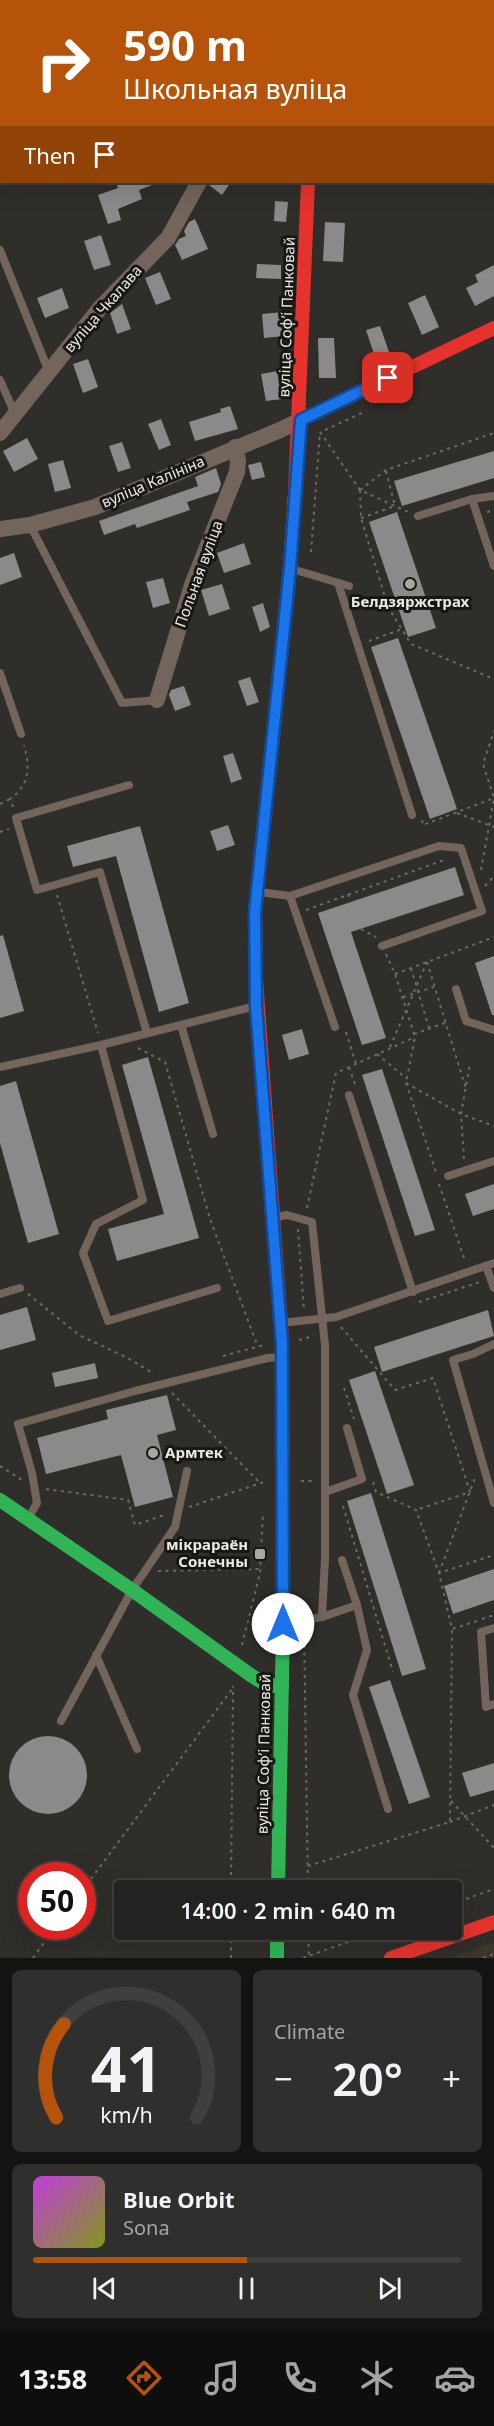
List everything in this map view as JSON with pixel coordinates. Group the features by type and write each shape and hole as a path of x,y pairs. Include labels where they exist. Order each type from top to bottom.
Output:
{"main road":[{"name":"вуліца Софʼі Панковай","path":"278,1880 283,1624 280,1216 256,1006 256,891 290,568 301,420 308,183"},
{"path":"301,420 494,328"},
{"path":"0,1500 252,1676 265,1684 282,1687"},
{"path":"391,1958 494,1922"},
{"path":"277,1940 277,1958"}],"street":[{"name":"вуліца Чкалава","path":"0,432 50,373 100,308 168,238 198,183"},
{"name":"вуліца Калініна","path":"0,530 30,525 95,507 301,420"},
{"name":"Польная вуліца","path":"157,700 192,585 237,472 238,461 235,447"}],"lane":[{"path":"0,250 50,373"},
{"path":"0,380 15,415"},
{"path":"418,516 472,499 494,496"},
{"path":"472,499 494,566"},
{"path":"30,525 122,704 157,700"},
{"path":"290,568 349,586"},
{"path":"338,583 412,815"},
{"path":"0,673 21,734"},
{"path":"129,785 16,818 37,890 100,872 147,1033"},
{"path":"256,891 290,896 438,846 461,848 482,910 381,942"},
{"path":"290,896 335,1027"},
{"path":"456,989 466,1021 494,1030"},
{"path":"0,1067 101,1045 256,1006"},
{"path":"181,1025 213,1134"},
{"path":"101,1045 143,1200 96,1224 83,1253 108,1321 217,1288"},
{"path":"348,1095 413,1292"},
{"path":"448,1176 494,1161"},
{"path":"280,1216 312,1222 325,1345 322,1617"},
{"path":"280,1323 336,1317 490,1264 494,1288"},
{"path":"0,1294 20,1288"},
{"path":"494,1344 453,1360 494,1503"},
{"path":"28,1519 37,1503 18,1424 164,1384 268,1358 282,1357"},
{"path":"325,1492 362,1479 347,1428"},
{"path":"61,1721 132,1590 174,1527 187,1471"},
{"path":"342,1560 357,1605 368,1650 354,1695 388,1809"},
{"path":"283,1624 304,1622 357,1605"},
{"path":"494,1628 481,1632 486,1707 494,1704"},
{"path":"96,1655 136,1749"}],"path":[{"path":"320,432 360,490 407,512"},
{"path":"360,490 386,470 494,434"},
{"path":"386,470 395,506"},
{"path":"360,490 361,518 388,607 411,644 494,680"},
{"path":"361,518 395,506"},
{"path":"486,512 494,510"},
{"path":"364,644 402,629"},
{"path":"480,871 494,798 483,764 494,731"},
{"path":"0,804 23,788 28,774 27,757 21,734"},
{"path":"423,825 494,798"},
{"path":"10,799 16,818"},
{"path":"456,812 494,827"},
{"path":"306,909 455,856"},
{"path":"54,885 101,1045"},
{"path":"348,894 351,902"},
{"path":"361,929 381,942"},
{"path":"494,937 395,974 414,1035 406,1083 461,1114 494,1126"},
{"path":"389,1048 427,962"},
{"path":"427,962 466,1089"},
{"path":"411,968 429,1028"},
{"path":"402,997 435,987"},
{"path":"307,1211 336,1073 446,1022"},
{"path":"136,1046 165,1062 210,1219 258,1347"},
{"path":"377,1054 407,1079"},
{"path":"465,1170 461,1114 470,1063"},
{"path":"280,1216 287,1226 298,1227 302,1296 309,1338"},
{"path":"20,1288 79,1335 128,1358 156,1375 260,1483"},
{"path":"336,1317 341,1327 395,1390 433,1378 470,1492"},
{"path":"224,1356 266,1344"},
{"path":"439,1573 481,1462"},
{"path":"0,1466 34,1488 128,1500 135,1525 267,1481"},
{"path":"376,1492 416,1510 470,1492"},
{"path":"343,1506 393,1672"},
{"path":"416,1510 439,1573 452,1629 450,1822"},
{"path":"439,1573 494,1555"},
{"path":"452,1629 494,1615"},
{"path":"304,1622 308,1880"},
{"path":"96,1872 233,1688"},
{"path":"450,1800 494,1848"},
{"path":"308,1866 450,1822 494,1805"},
{"path":"462,1900 494,1889"},
{"path":"33,1958 46,1940"},
{"path":"231,1940 231,1958"},
{"path":"308,1940 309,1957"},
{"path":"303,1958 355,1940"},
{"path":"483,1958 494,1954"}],"shaded area":[{"path":"494,1942 494,1958 451,1958"}],"building":[{"path":"116,183 157,183 139,190 142,199 118,209 121,220 108,224 98,195 118,188"},
{"path":"209,183 230,183 222,195"},
{"path":"275,201 288,202 286,222 274,221"},
{"path":"195,219 208,249 182,260 175,245 179,239 186,236 184,231 189,222"},
{"path":"325,222 345,223 343,262 323,261"},
{"path":"101,235 111,265 94,270 84,241"},
{"path":"257,264 281,265 281,279 256,278"},
{"path":"494,265 494,296 475,306 466,288 478,282 475,275"},
{"path":"160,272 171,299 156,305 145,278"},
{"path":"62,288 69,308 45,318 37,298"},
{"path":"425,295 439,327 422,335 408,303"},
{"path":"122,304 131,329 117,334 110,313"},
{"path":"284,312 285,336 264,338 262,314"},
{"path":"380,326 389,352 375,357 366,330"},
{"path":"318,338 334,338 336,378 319,378"},
{"path":"88,359 98,387 83,393 73,364"},
{"path":"277,371 282,399 266,401 261,374"},
{"path":"230,406 238,429 195,441 189,422 221,412 220,409"},
{"path":"161,419 171,445 159,450 148,424"},
{"path":"27,438 38,459 14,472 3,451"},
{"path":"122,442 131,468 118,472 109,446"},
{"path":"494,451 494,478 402,506 394,481"},
{"path":"63,460 71,488 55,492 48,464"},
{"path":"261,462 265,477 252,480 248,465"},
{"path":"216,468 221,484 218,492 187,502 190,510 137,528 135,524 104,535 99,521 198,486 195,477"},
{"path":"397,512 436,628 408,637 369,522"},
{"path":"244,543 251,564 224,573 217,553"},
{"path":"14,553 22,577 0,585 0,558"},
{"path":"163,578 170,603 153,608 146,582"},
{"path":"222,584 230,609 209,616 201,590"},
{"path":"263,603 270,627 260,632 252,607"},
{"path":"398,638 457,809 430,819 371,647"},
{"path":"250,677 259,702 247,706 238,681"},
{"path":"184,686 191,705 175,711 169,695 171,690"},
{"path":"233,753 242,779 231,783 223,756"},
{"path":"228,825 235,845 217,851 210,831"},
{"path":"140,826 189,1003 159,1012 116,856 73,867 67,846"},
{"path":"455,867 464,895 351,932 386,1038 362,1045 318,913"},
{"path":"3,935 24,1011 0,1018 0,936"},
{"path":"494,956 494,1015 492,1015 475,963"},
{"path":"302,1029 309,1054 289,1060 282,1035"},
{"path":"148,1057 199,1238 117,1261 108,1229 164,1214 122,1065"},
{"path":"382,1069 435,1230 415,1236 362,1075"},
{"path":"16,1081 59,1234 28,1243 0,1143 0,1086"},
{"path":"494,1184 494,1209 473,1216 465,1194"},
{"path":"27,1307 36,1340 0,1350 0,1315"},
{"path":"488,1310 494,1336 382,1372 374,1347"},
{"path":"95,1363 98,1378 55,1387 52,1373"},
{"path":"375,1371 414,1485 387,1494 349,1380"},
{"path":"167,1395 176,1430 157,1435 173,1497 135,1507 121,1455 46,1474 37,1438 108,1419 106,1410"},
{"path":"371,1493 426,1669 402,1676 347,1501"},
{"path":"494,1569 494,1600 453,1614 444,1586"},
{"path":"390,1680 430,1797 409,1804 369,1687"},
{"path":"48,1736 63,1739 80,1753 87,1775 84,1790 70,1807 48,1814 33,1811 16,1797 9,1775 12,1760 26,1743"},
{"path":"494,1763 494,1790 470,1797 462,1773"}],"traffic: fast":[{"path":"278,1880 283,1624 282,1339"},
{"path":"0,1500 252,1676 265,1684 282,1687"},
{"path":"277,1940 277,1958"}],"traffic: slow":[{"path":"256,979 255,912 290,568 295,494"}],"traffic: jam":[{"path":"295,494 308,183"},
{"path":"301,420 494,328"},
{"path":"256,979 282,1339"},
{"path":"391,1958 494,1922"}],"place":[{"name":"Белдзяржстрах","path":"410,584"},
{"name":"Армтек","path":"153,1453"},
{"name":"мікрараён Сонечны","path":"260,1554"}],"route":[{"path":"283,1624 282,1344 256,1006 256,891 290,568 301,420 388,378"}]}
